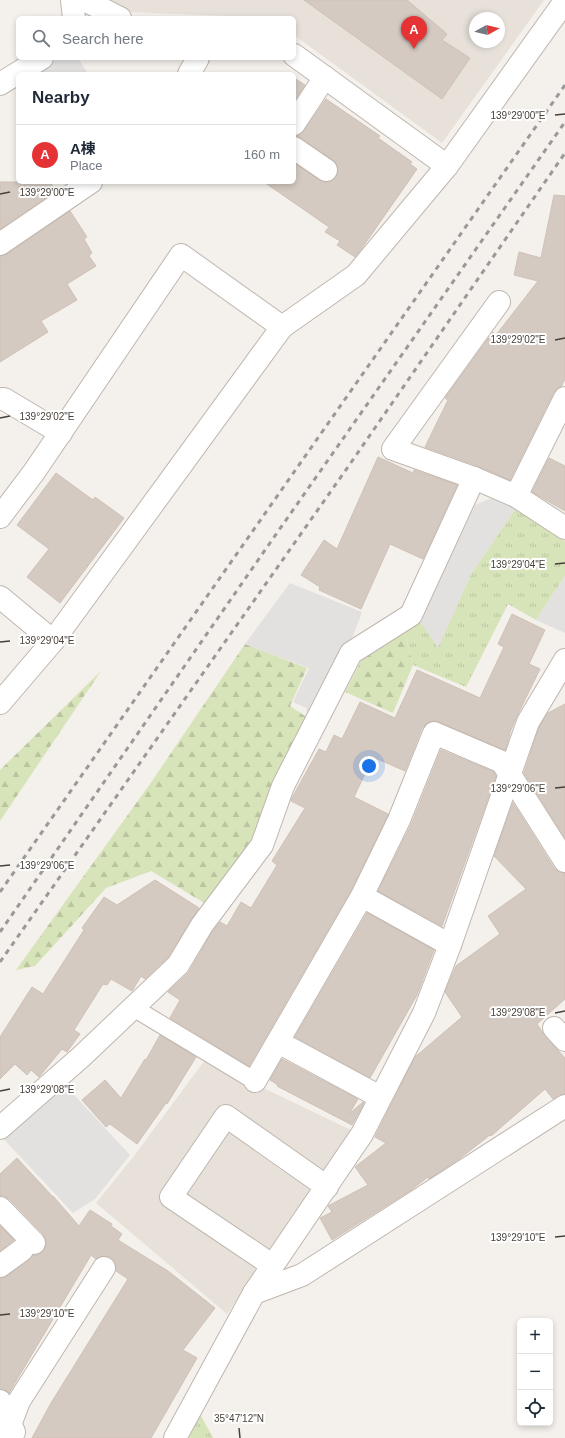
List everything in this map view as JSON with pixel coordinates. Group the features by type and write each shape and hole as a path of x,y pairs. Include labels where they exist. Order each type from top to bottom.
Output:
{"street":[{"path":"72,0 74,16"},
{"path":"84,0 116,16"},
{"path":"0,703 53,640 282,327 356,275 447,166 565,1"},
{"path":"296,56 447,166"},
{"path":"24,72 39,60"},
{"path":"190,72 197,60"},
{"path":"0,84 16,76"},
{"path":"296,121 325,78"},
{"path":"296,149 326,170"},
{"path":"0,244 88,184"},
{"path":"0,517 34,472 181,256 282,327"},
{"path":"499,302 393,449 474,478 516,496 565,528"},
{"path":"516,496 565,398"},
{"path":"0,399 4,399 61,433"},
{"path":"0,1128 81,1057 178,965 202,925 262,845 283,786 351,653 411,615 474,478"},
{"path":"0,597 53,640"},
{"path":"175,1438 254,1293 362,1134 424,1013 450,944 528,722 565,660"},
{"path":"255,1081 362,896 400,820 434,733 502,762 565,861"},
{"path":"362,896 450,944"},
{"path":"278,1042 380,1097"},
{"path":"254,1293 302,1275 565,1106"},
{"path":"272,1266 170,1197 226,1116 327,1187"},
{"path":"0,1208 28,1246 0,1266"},
{"path":"11,1434 19,1401 104,1268"},
{"path":"0,1401 11,1434"}],"lane":[{"path":"134,1008 255,1081"}],"shaded area":[{"path":"104,0 544,0 442,143 296,36 296,16 230,16 129,12"},
{"path":"56,60 79,60 87,72 36,72"},
{"path":"494,497 516,508 471,574 438,648 420,621 475,505"},
{"path":"565,576 565,633 536,620"},
{"path":"290,583 362,612 352,639 308,718 306,708 293,702 309,668 245,644"},
{"path":"205,1060 351,1130 227,1314 96,1203 134,1156"},
{"path":"64,1084 130,1155 95,1199 73,1213 1,1136"}],"green space":[{"path":"516,508 565,541 565,576 536,620 508,604 466,687 413,665 404,630 420,621 438,647 471,574"},
{"path":"404,630 413,665 393,713 345,692 364,655"},
{"path":"245,644 307,668 290,706 308,718 257,836 206,904 151,871 106,888 35,966 16,970 150,784"},
{"path":"101,671 0,821 0,770"},
{"path":"200,1414 213,1438 188,1438"}],"building":[{"path":"304,0 407,0 447,34 442,40 470,58 442,99"},
{"path":"296,79 305,85 296,98"},
{"path":"326,99 380,136 378,138 412,162 410,164 417,169 355,257 337,245 340,241 325,232 329,227 267,184 296,184 296,164 319,180 325,182 331,181 336,177 338,171 337,164 296,136 300,135"},
{"path":"0,182 16,182 16,184 51,184 56,191 0,229"},
{"path":"554,195 565,196 565,379 561,387 554,392 510,480 478,466 425,447 448,400 445,398 493,332 496,335 538,281 514,275 519,252 541,258"},
{"path":"70,211 87,237 84,239 92,253 89,256 96,266 67,284 77,300 41,321 48,332 0,362 0,256 7,254"},
{"path":"378,457 413,473 414,470 457,485 423,559 390,544 361,609 319,590 320,587 301,575 324,540 337,549"},
{"path":"549,458 565,466 565,511 532,492"},
{"path":"56,473 93,500 95,497 124,518 60,603 27,577 49,549 17,525"},
{"path":"512,614 545,630 529,664 540,669 516,718 505,750 439,722 433,721 427,723 422,728 405,771 373,757 354,797 388,815 351,890 249,1066 170,1018 180,1000 168,992 189,972 212,932 220,922 227,926 241,902 251,908 277,865 272,861 305,808 291,801 319,749 326,752 334,735 342,739 360,702 395,718 417,670 480,698 504,647 498,644"},
{"path":"565,704 565,838 524,773 539,727 548,713"},
{"path":"441,750 494,772 496,776 442,926 378,891 411,825"},
{"path":"513,803 554,868 559,872 565,873 565,999 537,1024 545,1036 565,1058 565,1094 559,1095 553,1099 545,1089 491,1136 490,1135 459,1159 429,1179 428,1177 411,1190 332,1240 320,1218 332,1212 328,1206 368,1185 355,1167 386,1143 375,1137 415,1057 462,1017 445,992 456,966 500,934 488,916 526,889 494,856"},
{"path":"155,880 199,908 168,957 145,979 141,976 132,991 111,979 107,985 103,984 74,1030 80,1034 67,1052 62,1049 39,1077 31,1070 27,1075 15,1064 0,1079 0,1037 32,987 43,994 84,930 82,928 104,897 117,905"},
{"path":"367,913 434,950 417,995 370,1078 295,1037"},
{"path":"160,1035 196,1057 167,1104 166,1103 137,1144 110,1124 106,1127 82,1100 105,1080 121,1098 145,1059 146,1060"},
{"path":"282,1059 358,1099 349,1114 363,1102 364,1103 352,1125 277,1086 278,1085 270,1080"},
{"path":"17,1158 79,1226 90,1210 112,1224 111,1226 122,1234 118,1240 168,1271 215,1308 183,1350 197,1358 151,1438 32,1438 51,1403 128,1279 116,1271 115,1263 110,1257 104,1256 96,1259 91,1255 9,1393 0,1389 0,1278 7,1276 29,1260 33,1255 37,1255 42,1252 46,1246 46,1240 43,1234 9,1199 4,1196 0,1196 0,1174"},
{"path":"0,1226 14,1240 0,1251"}],"railway":[{"path":"0,892 565,85"},
{"path":"0,932 565,122"},
{"path":"0,962 350,464 565,153"}],"place":[{"name":"A棟","path":"414,49"}]}
